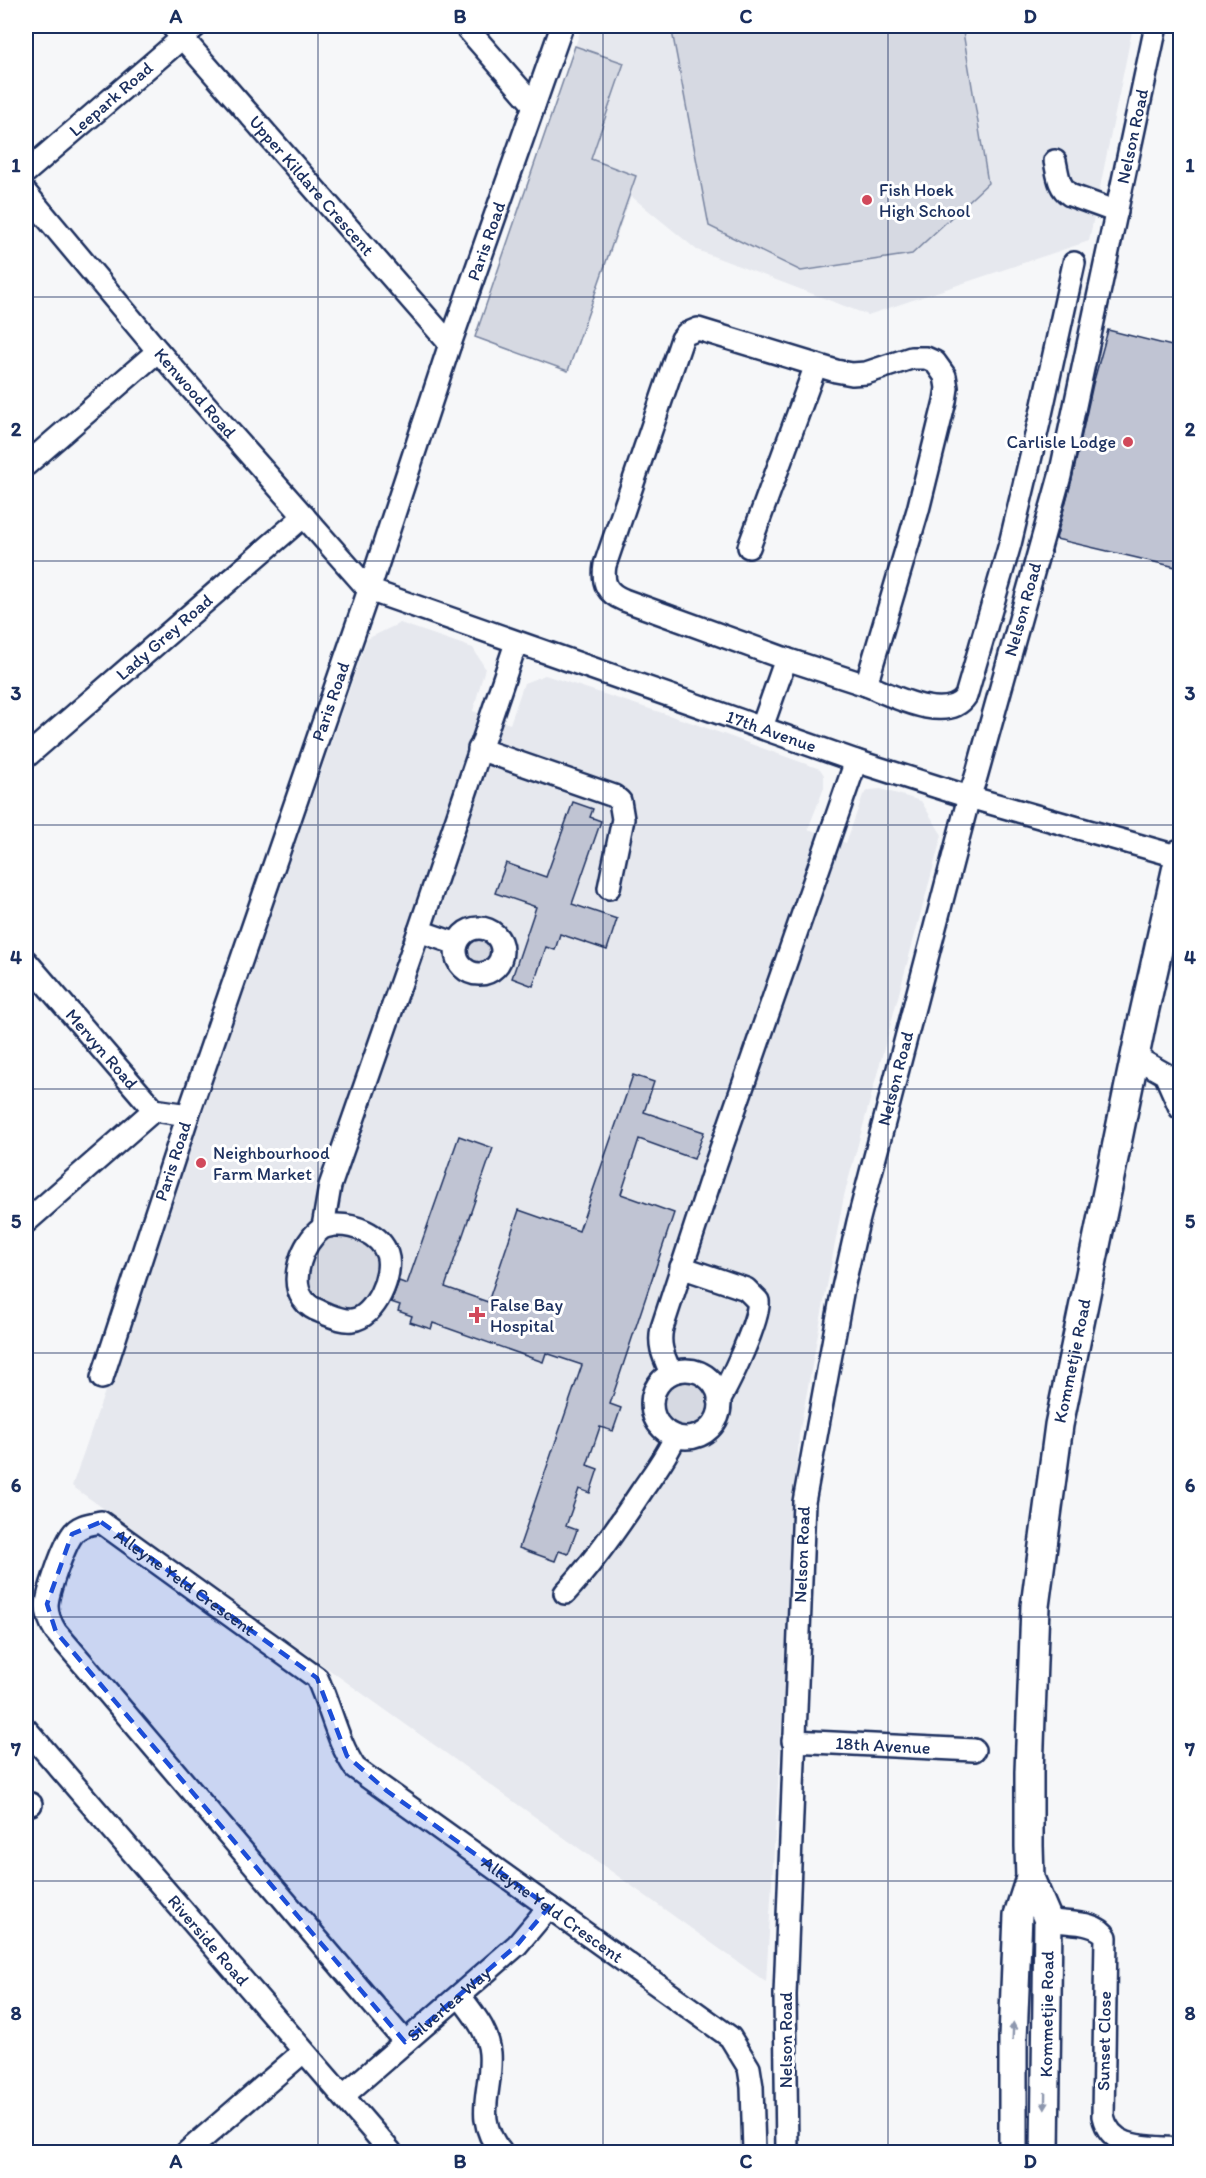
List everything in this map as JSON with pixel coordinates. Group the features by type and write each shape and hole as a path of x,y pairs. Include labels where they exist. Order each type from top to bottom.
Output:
{"main road":[{"name":"Kommetjie Road","path":"1013,2152 1012,2038 1018,1915 1030,1878 1029,1772 1035,1606 1059,1425 1135,1057 1180,855"},
{"name":"Kommetjie Road","path":"1030,1878 1047,1920 1045,2152"}],"street":[{"path":"465,26 534,105"},
{"name":"Paris Road","path":"102,1378 188,1114 369,590 450,344 562,26"},
{"name":"Nelson Road","path":"787,2152 785,1995 802,1520 806,1484 843,1287 858,1222 969,797 1059,476 1156,26"},
{"name":"Leepark Road","path":"26,172 183,30"},
{"name":"Upper Kildare Crescent","path":"183,30 450,344"},
{"path":"1055,160 1060,184 1064,191 1117,212"},
{"name":"Kenwood Road","path":"26,193 158,351 369,590"},
{"path":"866,685 918,510 945,401 946,381 941,367 926,358 911,358 866,374 836,371 698,329 686,334 680,345 604,572 605,585 612,594 786,659 866,685 917,705 939,709 950,708 966,696 1010,543 1074,263"},
{"path":"26,465 158,351"},
{"path":"750,547 816,365"},
{"name":"Lady Grey Road","path":"26,757 304,516"},
{"name":"17th Avenue","path":"369,590 856,761 969,797 1180,855"},
{"path":"323,1227 344,1225 371,1234 387,1254 389,1269 376,1304 367,1314 354,1320 342,1320 311,1308 302,1298 298,1287 298,1275 305,1250 323,1227 330,1186 516,643"},
{"path":"762,727 786,659"},
{"path":"479,749 614,796 620,801 623,819 609,888"},
{"path":"671,1373 662,1353 660,1337 681,1267 856,761"},
{"path":"419,931 457,944"},
{"name":"Mervyn Road","path":"26,961 154,1110"},
{"path":"1135,1057 1165,1074 1180,1108"},
{"path":"26,1222 154,1110 188,1114"},
{"path":"681,1267 746,1289 758,1301 758,1312 738,1364 720,1400 715,1422 707,1431 698,1436 675,1437 659,1425 654,1416 652,1396 656,1386 671,1373 682,1370 702,1374 711,1381 720,1400"},
{"path":"565,1593 589,1566 666,1455 675,1437"},
{"name":"Alleyne Yeld Crescent","path":"405,2042 56,1632 49,1618 47,1604 51,1584 72,1534 83,1526 101,1522 317,1678 347,1756 355,1768 730,2037 749,2068 752,2087 754,2152"},
{"name":"Riverside Road","path":"26,1729 391,2152"},
{"name":"18th Avenue","path":"793,1741 974,1750"},
{"name":"Silverlea Way","path":"343,2096 517,1945 549,1907"},
{"name":"Sunset Close","path":"1047,1920 1095,1926 1106,1937 1103,2116 1108,2131 1122,2142 1180,2149"},
{"path":"460,1996 482,2026 487,2039 490,2072 484,2110 488,2128 501,2152"},
{"path":"187,2152 303,2052"}],"highlighted area":[{"path":"101,1522 317,1678 347,1756 387,1791 549,1907 517,1945 405,2042 56,1632 47,1604 72,1534"}],"shaded area":[{"name":"Fish Hoek High School","path":"582,26 1133,26 1089,241 868,315 697,250 631,196 568,371 475,337"},
{"path":"671,26 962,26 988,183 912,254 801,271 709,226"},
{"path":"575,46 624,63 591,159 636,176 568,371 475,337"},
{"name":"False Bay Hospital","path":"400,623 473,648 485,668 473,711 510,724 524,683 545,675 687,721 820,769 824,775 824,788 808,829 846,843 863,795 869,790 881,789 921,801 942,835 844,1196 799,1434 766,1982 72,1486 367,639"},
{"path":"480,928 496,935 503,951 496,967 480,974 464,967 457,951 464,935"},
{"path":"371,1234 389,1269 354,1321 302,1298 314,1236"},
{"path":"686,1370 699,1373 710,1380 717,1391 720,1404 717,1417 710,1428 699,1435 686,1438 673,1435 662,1428 655,1417 652,1404 655,1391 662,1380 673,1373"}],"building":[{"name":"Carlisle Lodge","path":"1108,330 1180,348 1180,568 1056,539"},
{"path":"573,802 593,809 590,817 601,821 572,904 617,919 607,950 560,934 555,950 546,947 533,986 512,978 536,907 495,893 506,863 546,877"},
{"name":"False Bay Hospital","path":"633,1075 654,1082 644,1112 704,1132 694,1159 639,1139 621,1194 674,1213 610,1404 621,1408 613,1431 600,1427 587,1465 598,1469 590,1493 579,1489 566,1526 577,1530 568,1554 559,1551 555,1561 519,1548 582,1365 546,1353 543,1362 433,1323 431,1329 410,1322 412,1316 398,1311 400,1305 391,1302 399,1281 407,1284 459,1136 493,1148 445,1287 488,1302 519,1210 579,1231"}],"place":[{"name":"Fish Hoek High School","path":"867,200"},
{"name":"Carlisle Lodge","path":"1128,442"},
{"name":"Neighbourhood Farm Market","path":"201,1163"},
{"name":"False Bay Hospital","path":"477,1315"}]}
